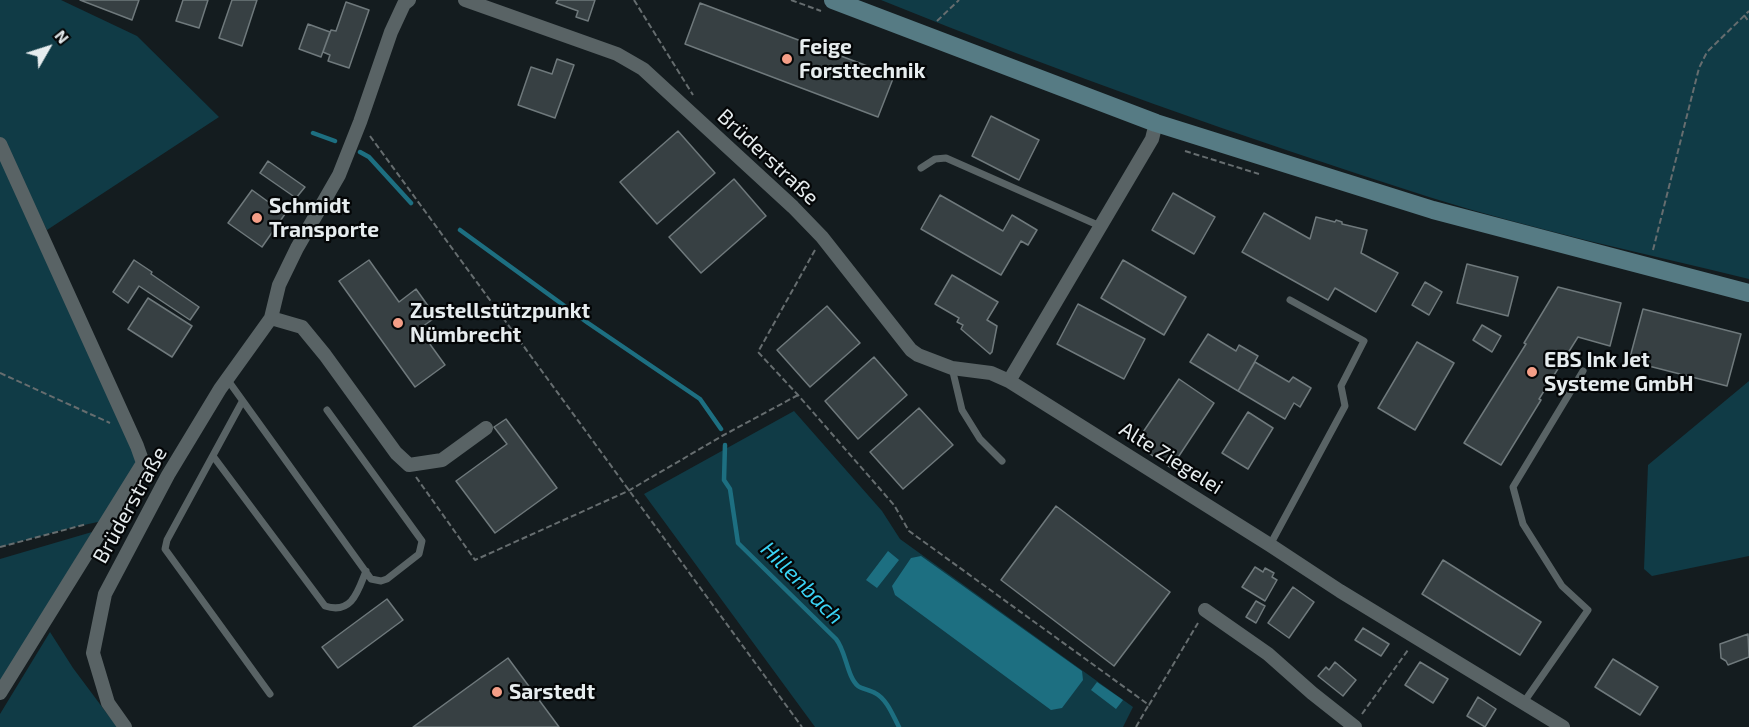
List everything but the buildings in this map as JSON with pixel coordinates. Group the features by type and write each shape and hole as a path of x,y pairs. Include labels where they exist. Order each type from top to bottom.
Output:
{"main road":[{"path":"833,0 1156,123 1432,210 1749,293"}],"street":[{"name":"Brüderstraße","path":"125,727 108,703 93,653 105,594 162,486 227,379 271,318 279,285 297,248 339,175 391,33 404,4 409,0"},
{"name":"Brüderstraße","path":"465,0 617,54 643,69 793,207 822,237 911,350 952,368 991,372 1009,381"},
{"path":"1009,381 1152,140 1156,123"},
{"path":"0,144 143,463 0,693"},
{"path":"271,318 302,327 396,453 409,465 442,460 486,428"},
{"name":"Alte Ziegelei","path":"1009,381 1416,638 1563,727"},
{"path":"1205,610 1268,654 1354,727"}],"lane":[{"path":"921,168 935,159 946,158 1100,226"},
{"path":"1269,545 1345,406 1341,386 1364,341 1290,300"},
{"path":"952,368 962,410 980,439 1002,461"},
{"path":"1524,702 1588,610 1562,586 1523,524 1513,487 1583,371"},
{"path":"227,379 371,579 376,581 387,579 419,554 422,541 327,410"},
{"path":"242,402 167,540 165,549 270,694"},
{"path":"213,456 325,606 339,608 352,601 366,571"}],"path":[{"path":"634,0 695,99"},
{"path":"924,33 959,0"},
{"path":"1649,268 1699,68 1707,52 1749,11"},
{"path":"1744,15 1749,22"},
{"path":"360,122 802,727"},
{"path":"822,237 758,352 894,505 909,531 1149,705"},
{"path":"0,373 119,428"},
{"path":"405,461 475,560 628,491 798,395"},
{"path":"0,548 107,520"},
{"path":"1136,727 1205,610"},
{"path":"1354,727 1416,638"}],"shaded area":[{"path":"0,0 61,0 137,36 219,117 47,230 13,163 143,463 107,520 0,547"},
{"path":"881,0 1749,0 1749,279 1548,231 1429,197 1153,104"},
{"path":"1749,381 1749,556 1652,576 1644,569 1648,465"},
{"path":"794,411 882,511 900,539 1133,707 1123,727 815,727 644,494"},
{"path":"92,532 0,684 0,559"},
{"path":"888,551 899,560 877,588 866,580"},
{"path":"921,556 1082,671 1083,680 1062,708 1051,710 895,595 892,586 911,558"},
{"path":"50,632 73,668 117,727 0,727 0,714"},
{"path":"1097,682 1123,700 1116,709 1091,690"}],"waterway":[{"name":"Hillenbach","path":"313,133 335,141"},
{"name":"Hillenbach","path":"360,152 369,157 411,203"},
{"name":"Hillenbach","path":"460,230 588,323 700,399 721,429"},
{"name":"Hillenbach","path":"725,445 724,480 730,489 738,543 836,639 854,682 883,699 899,727"}],"place":[{"name":"Feige Forsttechnik","path":"787,59"},
{"name":"Schmidt Transporte","path":"257,218"},
{"name":"Zustellstützpunkt Nümbrecht","path":"398,323"},
{"name":"EBS Ink Jet Systeme GmbH","path":"1532,372"},
{"name":"Sarstedt","path":"497,692"}]}
